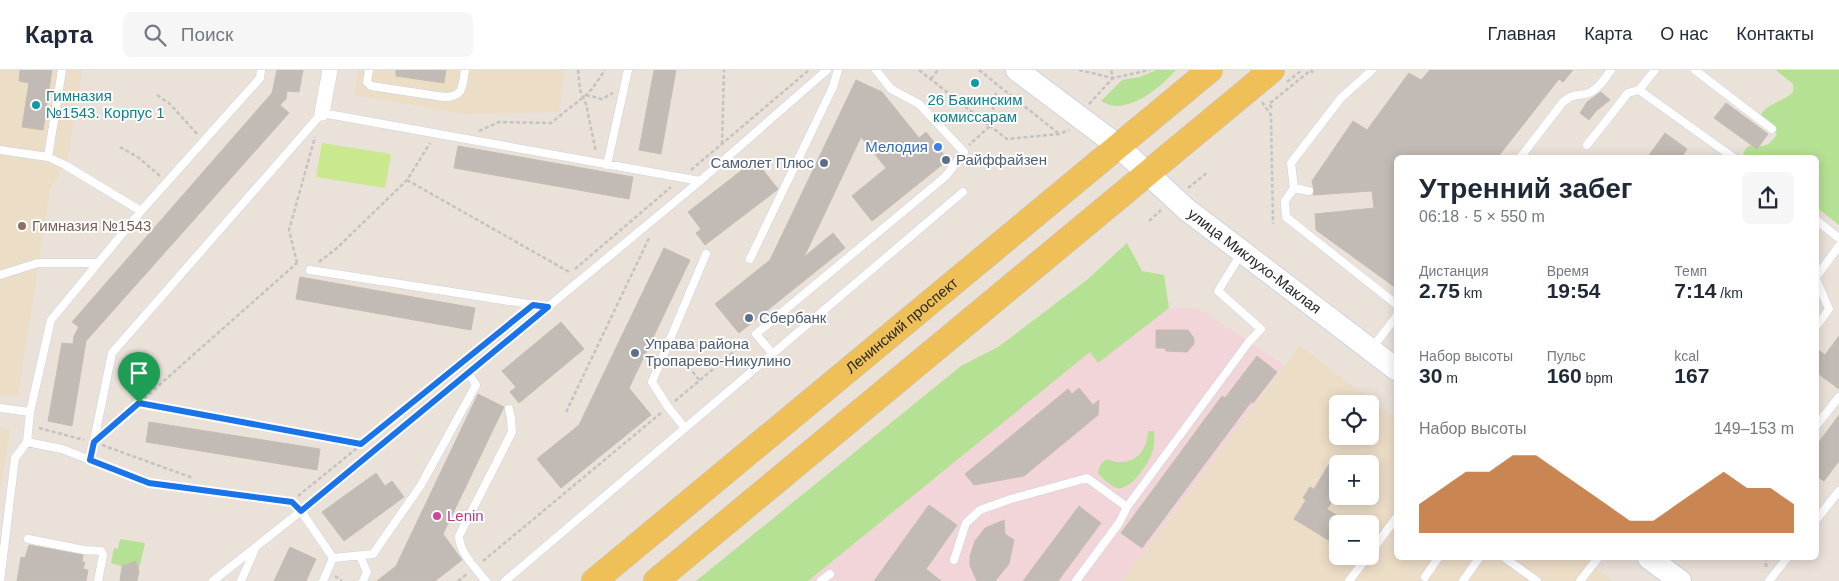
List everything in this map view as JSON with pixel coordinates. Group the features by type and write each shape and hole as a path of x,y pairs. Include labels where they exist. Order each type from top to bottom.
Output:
{"main road":[{"name":"улица Миклухо-Маклая","path":"1017,70 1118,146 1186,209 1394,367"},
{"name":"Ленинский проспект","path":"594,581 1210,70"},
{"path":"656,581 1148,174 1277,78"},
{"path":"1652,560 1680,581"}],"street":[{"path":"322,113 330,70"}],"lane":[{"path":"48,157 62,70"},
{"path":"0,581 15,458 27,442 30,412 51,320 166,182 260,78 261,70"},
{"path":"369,70 367,82 372,86 455,97 460,93 465,70"},
{"path":"607,165 628,70"},
{"path":"213,581 301,511 700,181 827,70"},
{"path":"750,259 833,87 838,70"},
{"path":"772,353 756,334 946,176 964,152 919,104 891,89 876,70"},
{"path":"1372,70 1341,98 1291,163 1294,188 1285,201 1286,217 1394,302"},
{"path":"1522,155 1563,102 1572,95 1588,93 1597,88 1611,70"},
{"path":"1587,145 1628,93 1639,90 1655,70"},
{"path":"1694,70 1772,129"},
{"path":"1639,90 1730,155"},
{"path":"90,460 112,353 322,113 700,181"},
{"path":"0,150 48,157 65,165 141,211"},
{"path":"1294,188 1309,192"},
{"path":"505,581 963,192"},
{"path":"1819,222 1839,238"},
{"path":"1819,274 1839,246"},
{"path":"1076,581 1119,523 1127,506 1260,329 1218,291 1242,252"},
{"path":"685,428 668,407 652,382 706,254"},
{"path":"0,275 38,264 98,263"},
{"path":"312,268 548,307"},
{"path":"1819,285 1829,309 1819,323"},
{"path":"1371,350 1394,320"},
{"path":"334,558 373,554 421,485 476,385 468,373"},
{"path":"1819,422 1839,397"},
{"path":"0,408 30,412"},
{"path":"486,581 475,568 459,542 459,536 512,432 509,409"},
{"path":"27,442 62,449 149,483 291,498 334,558"},
{"path":"954,560 966,523 980,510 1011,499 1087,478 1127,506"},
{"path":"1820,509 1839,491"},
{"path":"1379,541 1394,521"},
{"path":"28,539 82,550 101,551 103,555 98,581"},
{"path":"241,581 256,547"},
{"path":"360,556 367,572 363,581"},
{"path":"324,581 334,558"},
{"path":"1425,577 1437,560"},
{"path":"1463,581 1478,560"},
{"path":"1508,560 1537,581"},
{"path":"1580,581 1596,560"},
{"path":"1769,581 1785,560"},
{"path":"1349,581 1361,565"},
{"path":"821,581 830,574"}],"path":[{"path":"578,70 580,90 585,97 598,163"},
{"path":"461,139 499,122 551,123 585,97 605,70"},
{"path":"722,144 724,70"},
{"path":"682,178 810,70"},
{"path":"919,70 990,126"},
{"path":"931,79 938,70"},
{"path":"979,70 1060,134"},
{"path":"1080,70 1113,78 1150,70"},
{"path":"1111,70 1113,78"},
{"path":"1277,78 1302,70"},
{"path":"1272,108 1269,104 1311,70 1314,75"},
{"path":"585,97 602,99 625,87"},
{"path":"964,152 970,143 990,126 996,93"},
{"path":"157,95 170,104 204,142"},
{"path":"1268,98 1261,103 1271,115 1273,224"},
{"path":"94,442 297,263 289,230 322,113"},
{"path":"312,268 336,248 407,180 436,134"},
{"path":"120,147 139,158 166,182"},
{"path":"407,180 571,273 676,183 566,412"},
{"path":"458,581 756,334"},
{"path":"291,498 299,495 496,335"},
{"path":"663,356 684,361 700,381"},
{"path":"139,403 361,444"},
{"path":"30,412 40,430 94,442 196,479"},
{"path":"291,498 299,495"}],"shaded area":[{"name":"Гимназия №1543","path":"0,70 82,70 68,160 50,189 18,397 0,394"},
{"path":"358,70 565,70 559,112 465,114 354,95"},
{"path":"1169,308 1198,308 1284,365 1122,581 808,581 1090,351 1098,363"},
{"path":"1300,345 1365,395 1329,395 1329,445 1379,445 1379,406 1394,417 1394,560 1586,560 1613,581 1122,581"},
{"path":"0,428 10,430 0,492"}],"green space":[{"path":"1157,70 1176,70 1149,94 1133,103 1116,106 1101,101 1122,80 1140,77"},
{"path":"1776,70 1839,70 1839,225 1819,209 1819,155 1744,155 1743,153 1748,146 1768,144 1777,134 1760,116 1768,107 1789,96 1793,92 1793,84"},
{"path":"322,143 391,154 385,188 316,177"},
{"path":"1127,243 1142,271 1164,275 1169,308 1098,363 1090,352 808,581 696,581 961,366 998,347 1088,279"},
{"path":"1148,431 1154,431 1153,450 1144,468 1134,480 1122,488 1117,488 1109,484 1098,474 1100,466 1105,460 1124,462 1136,458 1146,444"},
{"path":"120,539 145,543 139,569 136,561 121,566 111,563 114,548 118,549"}],"building":[{"name":"Гимназия №1543. Корпус 1","path":"20,70 52,70 43,130 22,127 29,83 19,81"},
{"path":"277,70 303,70 299,92 287,91 286,99 280,105 289,113 86,341 72,426 48,421 62,343 73,344 74,336 79,327 72,322 272,93"},
{"path":"396,70 446,70 444,83 396,76"},
{"path":"654,70 676,70 661,154 639,150"},
{"path":"1430,70 1573,70 1563,82 1559,79 1499,155 1394,155 1394,287 1316,230 1315,214 1374,208 1372,191 1313,195 1312,181 1353,121 1367,130 1409,73 1421,80"},
{"path":"856,80 882,92 919,138 926,132 948,160 872,221 852,196 886,168 861,137 804,257 833,233 845,248 739,333 715,304 770,260"},
{"path":"1601,92 1610,100 1596,111 1589,120 1580,113 1587,102"},
{"path":"1726,103 1768,134 1757,149 1714,118"},
{"path":"1665,133 1687,149 1683,155 1649,155"},
{"path":"458,146 633,177 629,199 454,168"},
{"path":"755,160 778,189 705,245 696,233 701,229 688,212"},
{"path":"664,248 690,260 629,388 651,415 561,488 537,459 579,425"},
{"path":"300,277 475,308 471,330 296,299"},
{"path":"561,322 584,349 519,403 510,392 516,387 502,371"},
{"path":"1156,330 1188,330 1194,338 1194,344 1187,352 1166,351 1165,348 1156,348"},
{"path":"1839,336 1839,389 1819,374 1819,350 1825,355"},
{"path":"1257,356 1277,372 1253,403 1251,402 1142,548 1121,533 1222,396 1225,398"},
{"path":"1079,388 1093,405 1099,400 1098,415 1024,476 974,485 965,474 1068,389 1072,394"},
{"path":"478,394 504,407 443,534 462,560 435,581 377,581 396,566"},
{"path":"1839,415 1839,461 1824,481 1819,478 1819,442"},
{"path":"149,422 320,449 317,470 146,442"},
{"path":"1329,464 1330,505 1327,509 1336,515 1329,515 1329,540 1294,519 1306,500 1303,498 1310,487 1314,489"},
{"path":"376,473 385,486 392,481 404,497 344,541 322,512"},
{"path":"929,505 957,525 926,569 941,581 874,581"},
{"path":"1079,506 1101,523 1058,581 1023,581"},
{"path":"1004,520 1005,534 1014,540 1009,564 995,581 977,581 970,566 970,556 975,541 985,528"},
{"path":"29,545 83,555 82,562 85,562 83,569 88,570 86,581 17,581 21,557 25,558"},
{"path":"290,547 316,559 306,581 274,581"},
{"path":"136,561 139,571 137,581 120,581 122,566"}],"place":[{"name":"26 Бакинским комиссарам","path":"975,83"},
{"name":"Гимназия №1543. Корпус 1","path":"36,105"},
{"name":"Мелодия","path":"938,147"},
{"name":"Райффайзен","path":"946,160"},
{"name":"Самолет Плюс","path":"824,163"},
{"name":"Гимназия №1543","path":"22,226"},
{"name":"Сбербанк","path":"749,318"},
{"name":"Управа района Тропарево-Никулино","path":"635,353"},
{"name":"Lenin","path":"437,516"}],"route":[{"path":"533,305 548,307 301,511 292,502 149,483 90,460 94,442 139,403 361,444 533,305"}]}
